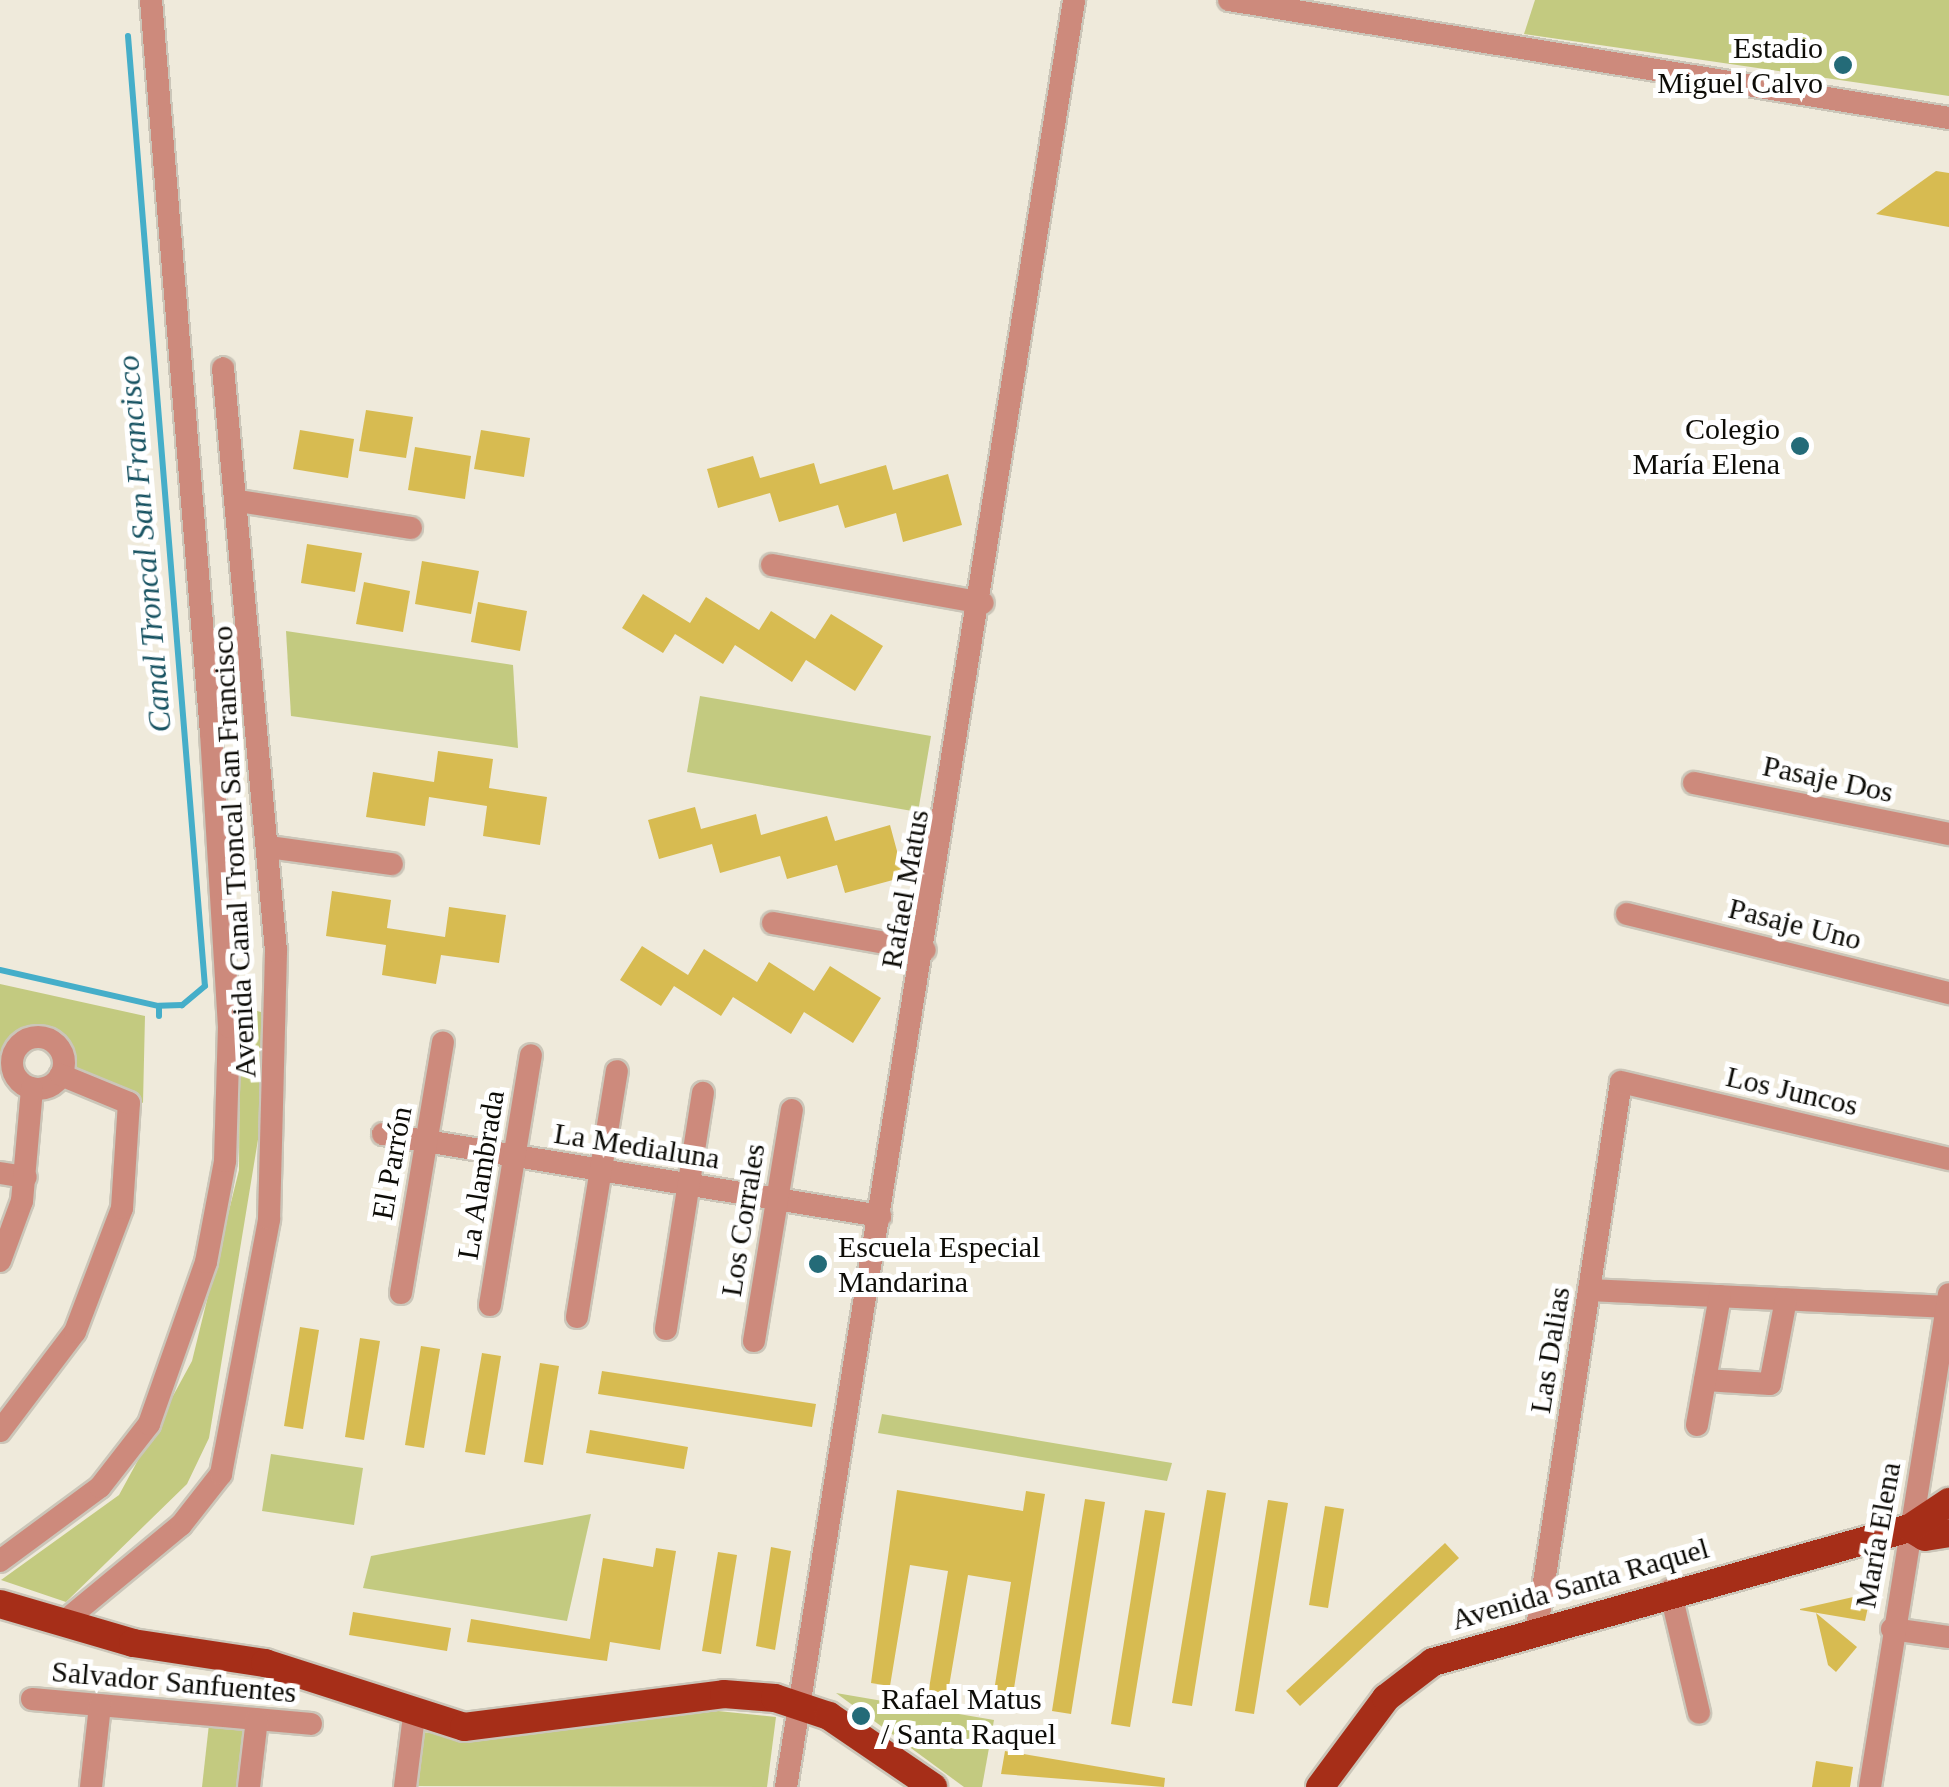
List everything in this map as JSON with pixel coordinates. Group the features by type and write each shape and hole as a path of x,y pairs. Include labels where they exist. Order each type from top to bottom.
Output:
{"main road":[{"name":"Avenida Santa Raquel","path":"1320,1787 1417,1672 1538,1628 1910,1528 1949,1502"},
{"name":"Avenida Santa Raquel","path":"1910,1528 1925,1537 1949,1532"},
{"path":"0,1604 145,1646 278,1666 414,1716 486,1728 724,1694 801,1704 933,1787"}],"street":[{"name":"Avenida Canal Troncal San Francisco","path":"0,1561 100,1487 149,1424 206,1262 225,1161 230,1057 216,810 151,0"},
{"name":"Rafael Matus","path":"786,1787 983,603 1074,0"},
{"path":"1228,0 1949,118"},
{"name":"Avenida Canal Troncal San Francisco","path":"66,1620 192,1514 233,1439 277,1134 269,847 224,368"},
{"path":"239,500 411,528"},
{"path":"772,565 983,603"},
{"name":"Pasaje Dos","path":"1694,783 1949,834"},
{"path":"269,847 392,864"},
{"name":"Pasaje Uno","path":"1627,914 1949,992"},
{"path":"773,923 925,950"},
{"path":"0,1261 26,1178 32,1088 6,1063 23,1041 40,1036 61,1050 61,1075"},
{"name":"El Parrón","path":"401,1292 443,1043"},
{"name":"La Alambrada","path":"490,1305 530,1055"},
{"path":"577,1317 618,1071"},
{"path":"0,1431 75,1332 122,1208 128,1104 109,1088 61,1075 32,1088"},
{"name":"Los Juncos","path":"1621,1082 1949,1159"},
{"name":"Las Dalias","path":"1538,1628 1621,1082"},
{"path":"666,1328 703,1093"},
{"name":"Los Corrales","path":"754,1341 792,1110"},
{"name":"La Medialuna","path":"383,1134 880,1216"},
{"path":"0,1173 26,1178"},
{"path":"1589,1290 1948,1303"},
{"path":"1697,1425 1720,1296"},
{"path":"1705,1380 1770,1384 1786,1299"},
{"name":"María Elena","path":"1870,1787 1892,1629 1948,1303"},
{"path":"1670,1590 1699,1713"},
{"path":"1892,1629 1949,1637"},
{"name":"Salvador Sanfuentes","path":"32,1699 311,1724"},
{"path":"91,1787 100,1705"},
{"path":"405,1787 414,1716"},
{"path":"249,1787 256,1719"}],"green space":[{"name":"Estadio Miguel Calvo","path":"1535,0 1949,0 1949,96 1524,34"},
{"path":"286,631 513,665 518,748 291,716"},
{"path":"700,696 931,736 918,812 687,772"},
{"path":"0,984 145,1016 143,1103 79,1071 56,1035 31,1032 0,1056"},
{"path":"240,1007 261,1012 264,1103 209,1438 187,1484 66,1602 1,1580 119,1495 192,1361 239,1170"},
{"path":"882,1414 1172,1463 1167,1481 878,1433"},
{"path":"271,1454 363,1468 354,1525 262,1511"},
{"path":"591,1514 567,1621 363,1588 371,1556"},
{"path":"836,1693 994,1720 982,1787 964,1787"},
{"path":"718,1711 776,1717 767,1787 412,1786 419,1732 498,1737"},
{"path":"209,1724 246,1728 240,1787 202,1787"}],"building":[{"path":"1936,171 1949,173 1949,227 1876,214"},
{"path":"366,410 413,417 406,458 359,451"},
{"path":"300,430 354,439 348,478 293,469"},
{"path":"481,430 530,438 524,477 474,469"},
{"path":"415,447 471,456 465,499 408,490"},
{"path":"753,456 760,478 814,463 820,484 886,465 893,490 948,474 962,525 903,542 896,513 845,528 838,505 779,522 770,493 718,508 707,469"},
{"path":"307,544 362,553 355,592 301,583"},
{"path":"422,561 479,571 471,614 415,604"},
{"path":"364,582 410,591 403,632 356,624"},
{"path":"643,594 690,623 706,597 759,630 771,611 815,639 831,614 883,646 855,691 806,660 792,682 735,645 723,664 675,634 663,653 622,628"},
{"path":"478,602 527,611 520,651 471,642"},
{"path":"438,751 493,759 489,788 547,797 540,845 483,836 487,806 429,797 425,826 366,817 373,772 434,782"},
{"path":"695,807 701,829 756,814 761,835 827,816 835,841 890,825 904,877 845,893 837,865 787,879 780,856 720,873 712,844 659,859 648,820"},
{"path":"332,891 391,900 387,928 445,937 449,907 506,915 499,963 441,955 436,984 382,975 386,945 326,936"},
{"path":"642,946 688,975 704,949 757,982 769,962 814,991 830,966 881,998 853,1043 804,1012 791,1034 733,997 721,1016 674,986 661,1006 620,980"},
{"path":"300,1327 319,1330 303,1429 284,1426"},
{"path":"360,1338 380,1341 364,1440 345,1437"},
{"path":"421,1346 440,1349 424,1448 405,1445"},
{"path":"482,1353 501,1356 485,1455 465,1452"},
{"path":"540,1363 559,1366 543,1465 524,1462"},
{"path":"602,1371 816,1404 812,1427 598,1394"},
{"path":"590,1430 688,1447 684,1469 586,1453"},
{"path":"897,1490 1023,1511 1026,1491 1045,1494 1011,1707 992,1704 1011,1582 968,1575 947,1698 928,1695 948,1571 910,1565 890,1686 871,1683"},
{"path":"1207,1490 1226,1493 1192,1706 1172,1703"},
{"path":"1085,1499 1105,1502 1071,1714 1052,1711"},
{"path":"1268,1500 1288,1503 1254,1714 1235,1711"},
{"path":"1325,1506 1344,1509 1328,1608 1309,1605"},
{"path":"1145,1510 1165,1513 1130,1727 1111,1724"},
{"path":"1445,1543 1459,1558 1300,1706 1286,1691"},
{"path":"771,1547 791,1551 775,1650 756,1646"},
{"path":"656,1548 676,1551 660,1650 610,1642 607,1661 467,1642 471,1619 590,1639 603,1558 653,1567"},
{"path":"718,1552 737,1555 721,1654 702,1651"},
{"path":"1871,1593 1865,1621 1800,1610 1800,1609"},
{"path":"353,1612 451,1628 447,1651 349,1635"},
{"path":"1816,1613 1857,1647 1836,1672 1828,1665"},
{"path":"1005,1751 1165,1778 1164,1787 1001,1774"},
{"path":"1816,1761 1853,1767 1850,1787 1812,1787"}],"waterway":[{"name":"Canal Troncal San Francisco","path":"128,36 205,986 182,1005 159,1006 159,1016"},
{"path":"0,970 159,1006"}],"place":[{"name":"Estadio Miguel Calvo","path":"1843,65"},
{"name":"Colegio María Elena","path":"1800,446"},
{"name":"Escuela Especial Mandarina","path":"818,1264"},
{"name":"Rafael Matus / Santa Raquel","path":"861,1716"}]}
